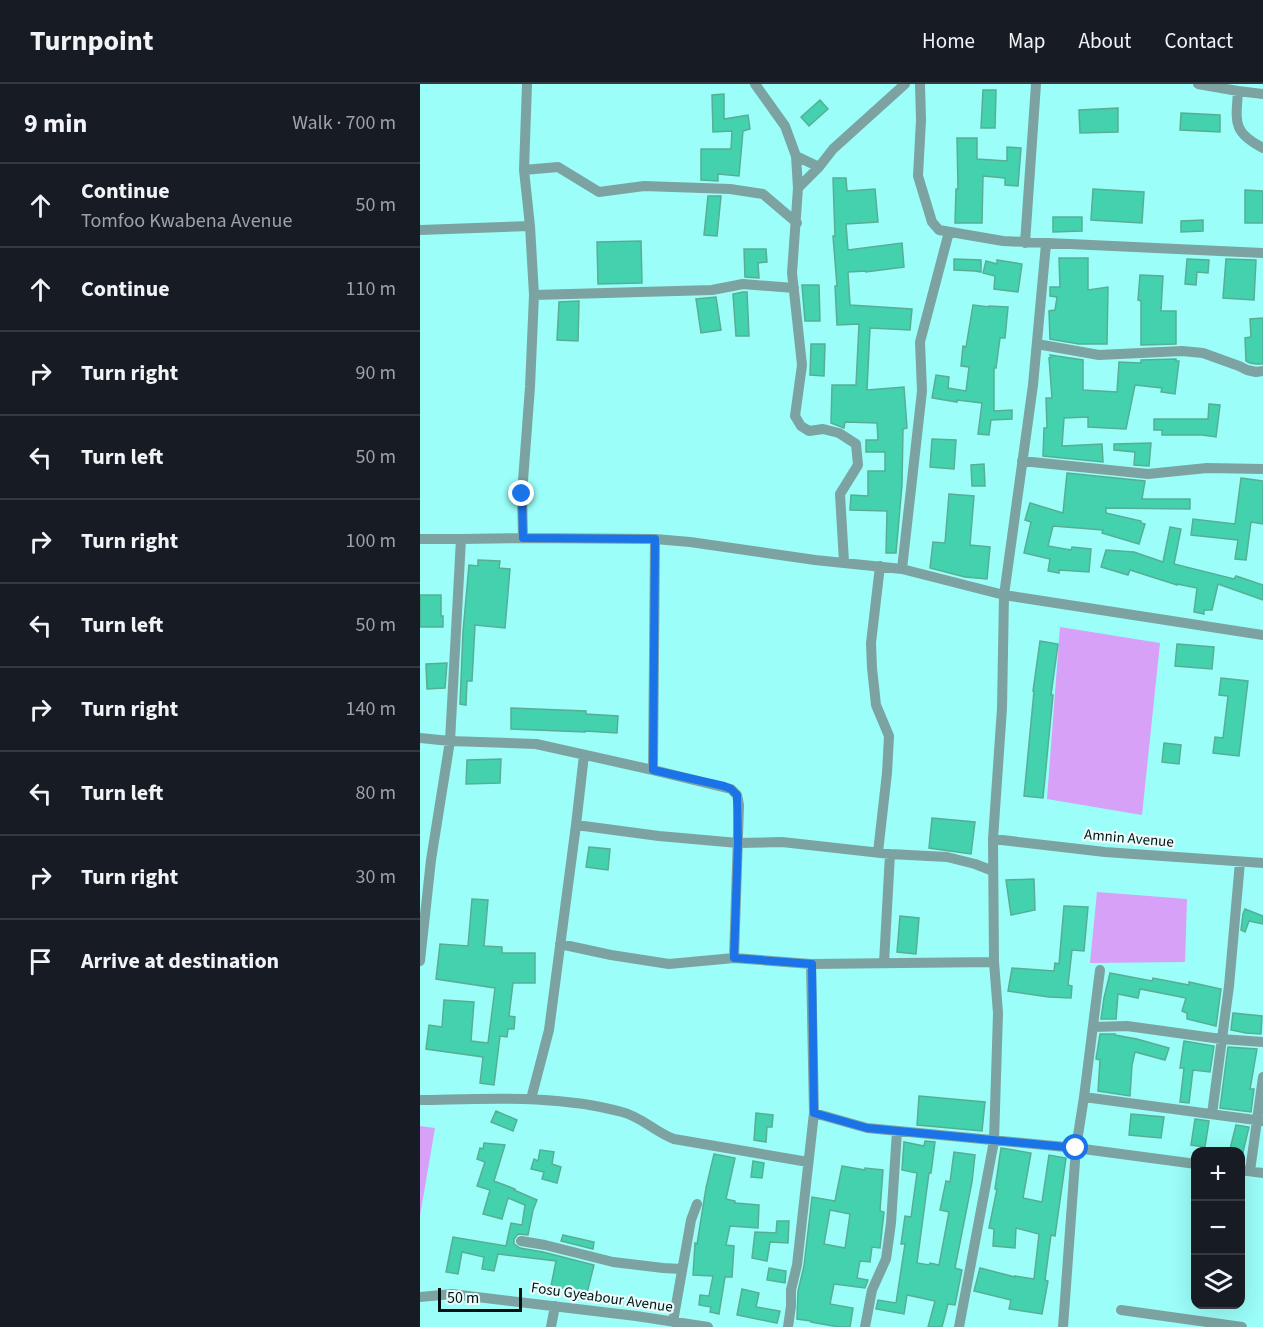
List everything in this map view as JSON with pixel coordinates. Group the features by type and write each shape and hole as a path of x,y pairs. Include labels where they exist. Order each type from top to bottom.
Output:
{"street":[{"path":"523,538 522,494 534,295 524,170 527,84"},
{"path":"755,84 785,126 796,156 798,188 792,273 802,365 795,416 801,426 809,431 823,429 839,433 856,444 858,465 840,494 844,562"},
{"path":"798,188 839,143 905,84"},
{"path":"921,84 918,176 932,222 939,230 1025,243 1263,253"},
{"path":"1025,243 1036,84"},
{"path":"1198,84 1263,94"},
{"path":"1238,91 1236,121 1248,140 1263,148"},
{"path":"796,156 819,167"},
{"path":"524,170 558,167 599,192 644,186 730,189 763,194 796,223"},
{"path":"420,231 530,226"},
{"path":"903,569 922,391 920,342 949,232"},
{"path":"960,1327 994,1141 998,1013 994,962 993,839 1002,708 1004,595 1033,385 1046,244"},
{"path":"534,295 712,290 743,284 794,288"},
{"path":"1037,344 1099,355 1182,351 1203,353 1247,370 1263,371"},
{"path":"1022,461 1148,474 1207,468 1263,469"},
{"path":"420,539 655,539 690,542 815,560 903,569 1004,595 1263,634"},
{"path":"653,770 655,539"},
{"path":"420,961 431,860 450,741 461,540"},
{"path":"878,852 889,736 876,705 871,643 880,566"},
{"path":"420,738 536,744 731,789 737,795 738,843 734,958"},
{"path":"531,1099 549,1030 584,755"},
{"path":"576,825 659,836 738,843 782,842 947,858 975,864 993,871"},
{"name":"Amnin Avenue","path":"993,839 1105,852 1263,863"},
{"path":"884,963 890,854"},
{"path":"1212,1114 1229,986 1240,862"},
{"path":"560,944 669,964 734,958 812,964 994,962"},
{"path":"788,1327 814,1113 812,964"},
{"path":"1063,1327 1076,1148 1100,970"},
{"path":"1093,1027 1127,1026 1221,1039 1263,1041"},
{"path":"1263,1077 1260,1121 1245,1170 1263,1173"},
{"path":"1084,1097 1260,1121"},
{"path":"420,1100 531,1099 589,1105 633,1115 644,1120 663,1135 674,1139 808,1162"},
{"path":"814,1113 867,1128 1076,1148 1191,1163"},
{"path":"865,1327 872,1290 886,1259 891,1223 897,1131"},
{"path":"673,1322 691,1220 697,1204"},
{"path":"520,1241 613,1262 682,1269"},
{"name":"Fosu Gyeabour Avenue","path":"420,1298 452,1293 708,1327"},
{"path":"551,1327 555,1306"},
{"path":"1121,1310 1242,1327"}],"shaded area":[{"path":"1060,627 1160,643 1142,815 1047,799"},
{"path":"1097,892 1187,899 1185,962 1090,963"},
{"path":"420,1126 435,1128 420,1216"}],"building":[{"path":"983,90 996,90 995,128 981,128"},
{"path":"724,94 724,119 748,115 750,129 743,131 739,176 718,174 718,181 701,180 701,149 731,149 732,131 713,132 712,95"},
{"path":"820,100 828,109 809,126 801,117"},
{"path":"1118,108 1118,132 1080,133 1079,110"},
{"path":"1181,113 1220,115 1220,132 1180,130"},
{"path":"957,138 977,138 977,159 1007,161 1007,147 1021,148 1018,186 1005,185 1005,178 983,176 982,223 955,223 956,189 958,189"},
{"path":"833,178 846,178 847,191 875,189 878,222 846,224 848,250 902,243 904,267 848,272 850,305 912,309 910,330 870,328 867,390 904,387 907,428 903,429 902,485 896,553 886,553 887,511 850,510 851,495 868,496 868,471 885,471 885,452 866,452 866,440 878,440 877,423 845,422 844,428 831,423 832,385 856,385 859,324 837,325"},
{"path":"1093,189 1144,192 1142,223 1091,220"},
{"path":"1245,190 1263,191 1263,223 1245,223"},
{"path":"708,196 721,196 717,236 704,235"},
{"path":"1053,217 1082,217 1082,231 1053,232"},
{"path":"1203,220 1203,231 1181,232 1181,221"},
{"path":"641,241 642,283 598,284 597,242"},
{"path":"744,249 766,249 767,262 758,263 759,278 745,277"},
{"path":"1059,258 1088,258 1088,290 1108,287 1107,344 1079,344 1050,339 1049,311 1055,310 1057,297 1050,296 1050,287 1060,287"},
{"path":"954,259 981,260 981,272 954,270"},
{"path":"1187,259 1209,260 1208,273 1197,272 1196,285 1185,284"},
{"path":"1226,259 1256,260 1254,300 1223,298"},
{"path":"997,260 1022,264 1018,292 994,289 995,276 983,273 986,261 997,264"},
{"path":"1140,275 1163,276 1161,311 1176,311 1176,344 1141,345 1141,301 1138,300"},
{"path":"802,285 819,285 820,321 805,321"},
{"path":"747,292 749,336 736,336 733,294"},
{"path":"716,297 721,330 701,333 696,299"},
{"path":"579,301 578,341 557,340 559,302"},
{"path":"973,305 1008,307 1005,338 1000,338 996,368 994,368 994,411 1012,410 1012,419 991,420 989,435 978,434 982,403 932,398 936,375 949,377 948,388 966,391 969,367 961,366 963,346 966,347"},
{"path":"1263,318 1263,364 1250,363 1246,361 1245,338 1251,337 1250,319"},
{"path":"811,344 825,344 824,376 810,375"},
{"path":"1050,355 1083,360 1083,390 1117,392 1119,362 1141,363 1141,360 1176,359 1179,361 1175,394 1161,392 1162,388 1135,385 1126,429 1088,427 1088,417 1064,418 1062,446 1102,444 1103,462 1043,456 1044,428 1047,428 1046,398 1052,398"},
{"path":"1209,404 1220,405 1216,437 1162,435 1162,430 1154,430 1154,419 1208,419"},
{"path":"932,439 956,440 954,469 930,467"},
{"path":"1151,443 1149,466 1134,465 1135,452 1114,450 1114,444"},
{"path":"984,464 985,486 972,486 971,465"},
{"path":"1067,473 1145,481 1142,499 1190,499 1190,509 1106,508 1106,513 1141,521 1145,524 1139,544 1102,533 1103,530 1053,526 1048,546 1071,550 1072,547 1091,549 1089,572 1048,571 1050,559 1024,553 1031,522 1025,520 1030,503 1063,513"},
{"path":"1241,478 1263,481 1263,524 1251,522 1246,560 1235,559 1238,540 1191,535 1193,519 1235,524"},
{"path":"949,494 974,496 970,545 990,547 987,579 965,577 930,568 933,542 945,543"},
{"path":"1170,527 1181,529 1174,564 1234,579 1236,576 1263,585 1263,600 1218,584 1212,610 1204,610 1204,614 1194,612 1197,588 1177,585 1130,570 1128,575 1101,567 1106,550 1134,552 1163,562"},
{"path":"478,560 500,561 499,568 510,569 505,628 475,625 472,681 467,681 466,705 460,704 463,632 469,565 478,566"},
{"path":"420,595 441,595 443,627 420,627"},
{"path":"1040,641 1058,644 1051,695 1053,695 1043,798 1024,796 1033,691"},
{"path":"1177,644 1214,647 1212,669 1175,666"},
{"path":"447,663 445,688 427,689 426,664"},
{"path":"1221,678 1248,681 1239,756 1213,753 1215,737 1223,738 1228,696 1219,695"},
{"path":"511,708 586,711 586,714 618,716 617,733 511,729"},
{"path":"1164,743 1181,745 1179,764 1162,762"},
{"path":"501,759 500,783 466,784 467,760"},
{"path":"932,818 975,822 971,854 929,848"},
{"path":"589,847 610,849 608,870 586,867"},
{"path":"1034,879 1035,910 1011,915 1006,880"},
{"path":"472,899 488,900 484,946 502,947 502,953 535,953 535,983 513,983 509,1016 515,1017 514,1029 508,1029 507,1037 500,1036 494,1085 480,1083 483,1057 426,1049 429,1025 442,1027 444,1000 474,1002 471,1041 488,1043 495,988 436,979 440,944 468,946"},
{"path":"1064,906 1088,907 1084,951 1072,950 1068,985 1072,986 1071,998 1008,991 1012,968 1054,971 1055,963 1059,964"},
{"path":"1245,909 1263,916 1263,924 1249,921 1245,932 1241,930"},
{"path":"900,916 919,918 916,954 897,952"},
{"path":"1110,973 1152,981 1153,978 1189,985 1189,982 1221,989 1216,1026 1187,1019 1187,1013 1182,1011 1186,998 1140,989 1138,998 1118,994 1116,1019 1101,1019"},
{"path":"1233,1013 1262,1016 1261,1034 1231,1030"},
{"path":"1100,1034 1115,1034 1169,1048 1165,1060 1135,1052 1130,1096 1098,1091 1100,1060 1096,1059"},
{"path":"1184,1041 1214,1046 1210,1072 1193,1070 1189,1103 1180,1102 1184,1068 1180,1068"},
{"path":"1228,1047 1257,1049 1250,1089 1254,1089 1251,1112 1220,1108"},
{"path":"919,1096 985,1102 982,1131 917,1125"},
{"path":"496,1111 517,1120 513,1131 491,1122"},
{"path":"756,1113 773,1115 772,1127 767,1127 766,1142 754,1140"},
{"path":"1131,1114 1164,1117 1161,1138 1129,1135"},
{"path":"1195,1119 1209,1121 1205,1147 1191,1145"},
{"path":"1236,1125 1249,1127 1244,1147 1230,1147"},
{"path":"925,1141 935,1142 917,1263 939,1265 949,1212 940,1210 946,1181 950,1182 954,1152 975,1155 955,1268 962,1270 955,1305 948,1304 942,1327 928,1327 935,1301 907,1295 904,1314 876,1309 878,1300 896,1303 905,1244 901,1244 905,1216 911,1217 917,1173 902,1170 904,1142 924,1146"},
{"path":"484,1143 505,1145 494,1181 537,1200 528,1235 518,1234 514,1239 514,1244 520,1248 594,1265 587,1293 551,1286 556,1261 498,1254 494,1271 482,1269 484,1257 462,1252 458,1274 446,1272 453,1237 506,1246 511,1223 522,1225 525,1205 508,1198 502,1219 483,1214 490,1190 477,1186 485,1162 477,1159"},
{"path":"1001,1148 1031,1153 1023,1198 1042,1202 1049,1155 1066,1158 1055,1236 1051,1235 1045,1280 1048,1281 1042,1314 1009,1309 1011,1300 974,1291 980,1268 1015,1277 1034,1279 1039,1234 1016,1228 1015,1248 993,1246 994,1229 989,1228 997,1189 995,1189"},
{"path":"540,1150 554,1152 552,1164 561,1167 557,1183 542,1179 544,1172 531,1169 534,1159 538,1161"},
{"path":"714,1154 735,1158 726,1199 735,1201 735,1203 759,1205 758,1228 730,1226 726,1245 734,1246 732,1277 725,1277 719,1314 710,1312 711,1307 699,1305 700,1295 709,1296 713,1276 693,1275 695,1243 697,1244"},
{"path":"753,1161 764,1163 762,1178 751,1177"},
{"path":"842,1166 883,1170 880,1211 884,1212 880,1248 872,1247 870,1262 860,1261 857,1278 868,1280 865,1288 834,1284 830,1304 853,1308 850,1327 797,1319 798,1291 804,1266 812,1197 835,1201","holes":["830,1210 850,1214 845,1248 824,1244"]},
{"path":"777,1221 789,1221 788,1243 770,1242 767,1261 752,1258 755,1232 776,1233"},
{"path":"563,1235 594,1242 593,1249 561,1241"},
{"path":"769,1268 786,1271 785,1283 767,1280"},
{"path":"742,1289 759,1293 756,1307 780,1311 777,1323 737,1315"}],"route":[{"path":"522,494 523,538 655,539 653,770 724,786 737,795 738,843 734,958 812,964 814,1113 867,1128 1076,1148"}]}
